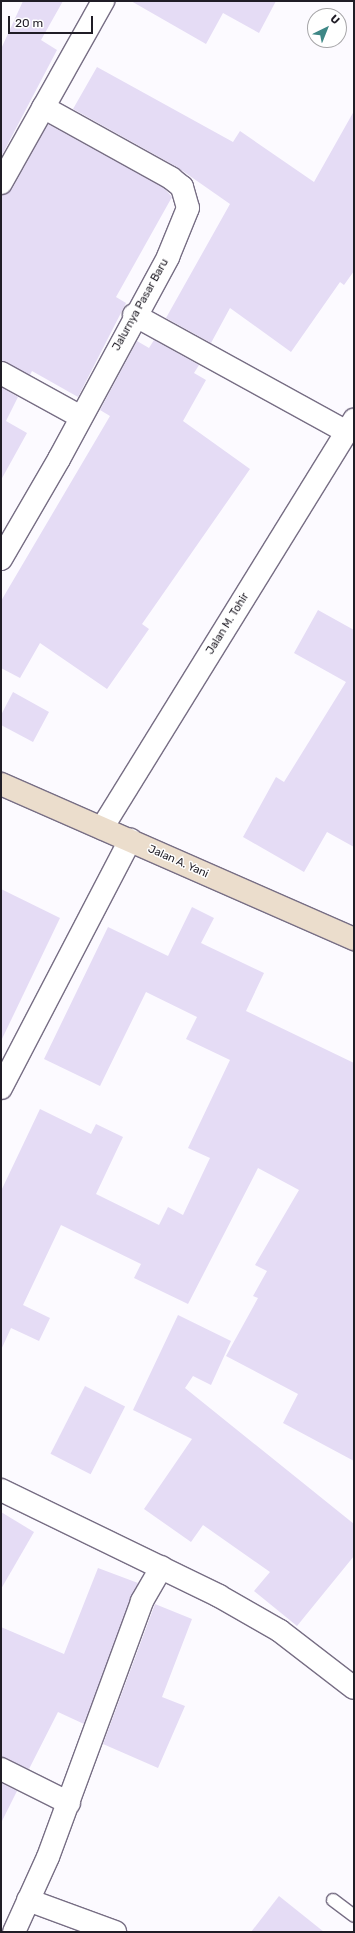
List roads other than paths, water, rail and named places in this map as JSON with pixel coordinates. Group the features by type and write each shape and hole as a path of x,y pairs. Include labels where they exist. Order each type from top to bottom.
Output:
{"street":[{"path":"1,183 104,1"},
{"name":"Jalurnya Pasar Baru","path":"4,547 81,417 183,225 188,208 182,187 171,178 43,107"},
{"path":"134,315 350,426"},
{"path":"1,373 81,417"},
{"name":"Jalan M. Tohir","path":"102,828 350,426"},
{"name":"Jalan A. Yani","path":"1,784 354,939"},
{"path":"1,1088 130,840"},
{"path":"1,1490 162,1567 280,1631 354,1688"},
{"path":"14,1932 68,1803 142,1601 162,1567"},
{"path":"1,1769 68,1803"},
{"path":"28,1900 115,1932"}],"lane":[{"path":"332,1900 354,1916"}]}
